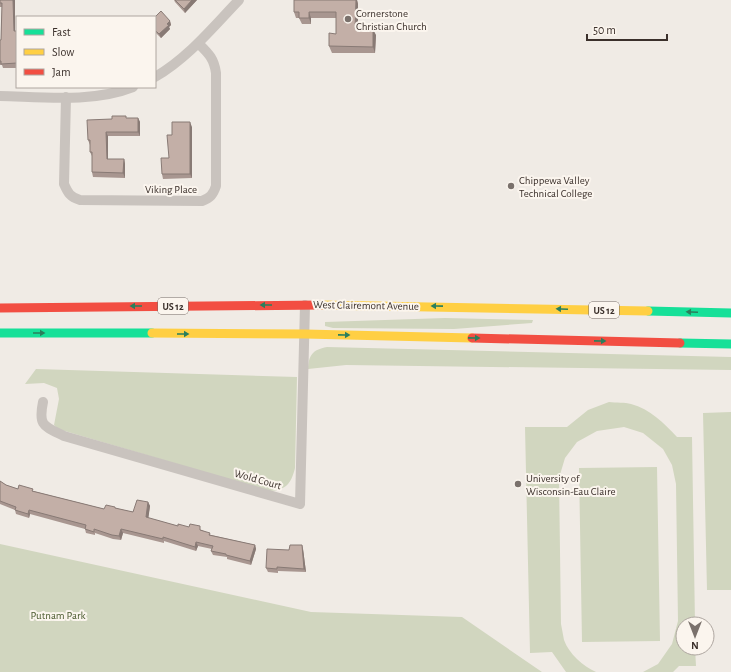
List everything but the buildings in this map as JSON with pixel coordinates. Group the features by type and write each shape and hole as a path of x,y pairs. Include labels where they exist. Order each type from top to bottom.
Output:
{"main road":[{"name":"West Clairemont Avenue","path":"0,308 305,305 476,306 731,313"},
{"path":"0,333 305,334 731,344"}],"street":[{"path":"156,76 179,61 240,0"},
{"name":"Viking Place","path":"66,97 64,184 67,192 72,198 80,200 202,201 209,198 214,193 216,186 216,73 215,63 210,54 198,43"},
{"path":"0,96 93,96 129,88"},
{"name":"Wold Court","path":"43,402 41,421 49,429 64,436 300,504 305,305"}],"green space":[{"path":"445,318 533,320 532,323 454,329 333,328 325,326 325,322"},
{"path":"327,347 731,357 731,370 346,365 308,369 309,360 312,354"},
{"path":"36,369 297,377 295,468 292,478 284,488 269,491 58,429 54,425 59,399 57,388 44,383 25,384"},
{"path":"609,402 631,404 644,409 656,417 677,437 692,437 695,616 678,616 676,484 672,465 663,449 643,433 624,427 597,431 577,442 565,458 559,478 561,624 564,640 569,650 577,659 596,672 566,672 552,652 530,653 525,427 567,427 588,410"},
{"path":"731,412 731,590 707,590 703,413"},
{"path":"657,467 660,641 582,642 579,468"},
{"name":"Putnam Park","path":"0,544 311,612 462,617 542,672 0,672"},
{"path":"675,632 675,656 695,656 696,666 679,666 673,672 643,672 658,664 672,644"}],"traffic: fast":[{"path":"648,311 731,313"},
{"path":"0,333 152,333"},
{"path":"680,343 731,344"}],"traffic: slow":[{"path":"321,305 648,311"},
{"path":"152,333 305,334 472,338"}],"traffic: jam":[{"path":"0,308 321,305"},
{"path":"472,338 680,343"}],"place":[{"name":"Cornerstone Christian Church","path":"348,19"},
{"name":"Chippewa Valley Technical College","path":"511,186"},
{"name":"University of Wisconsin-Eau Claire","path":"518,484"}]}
